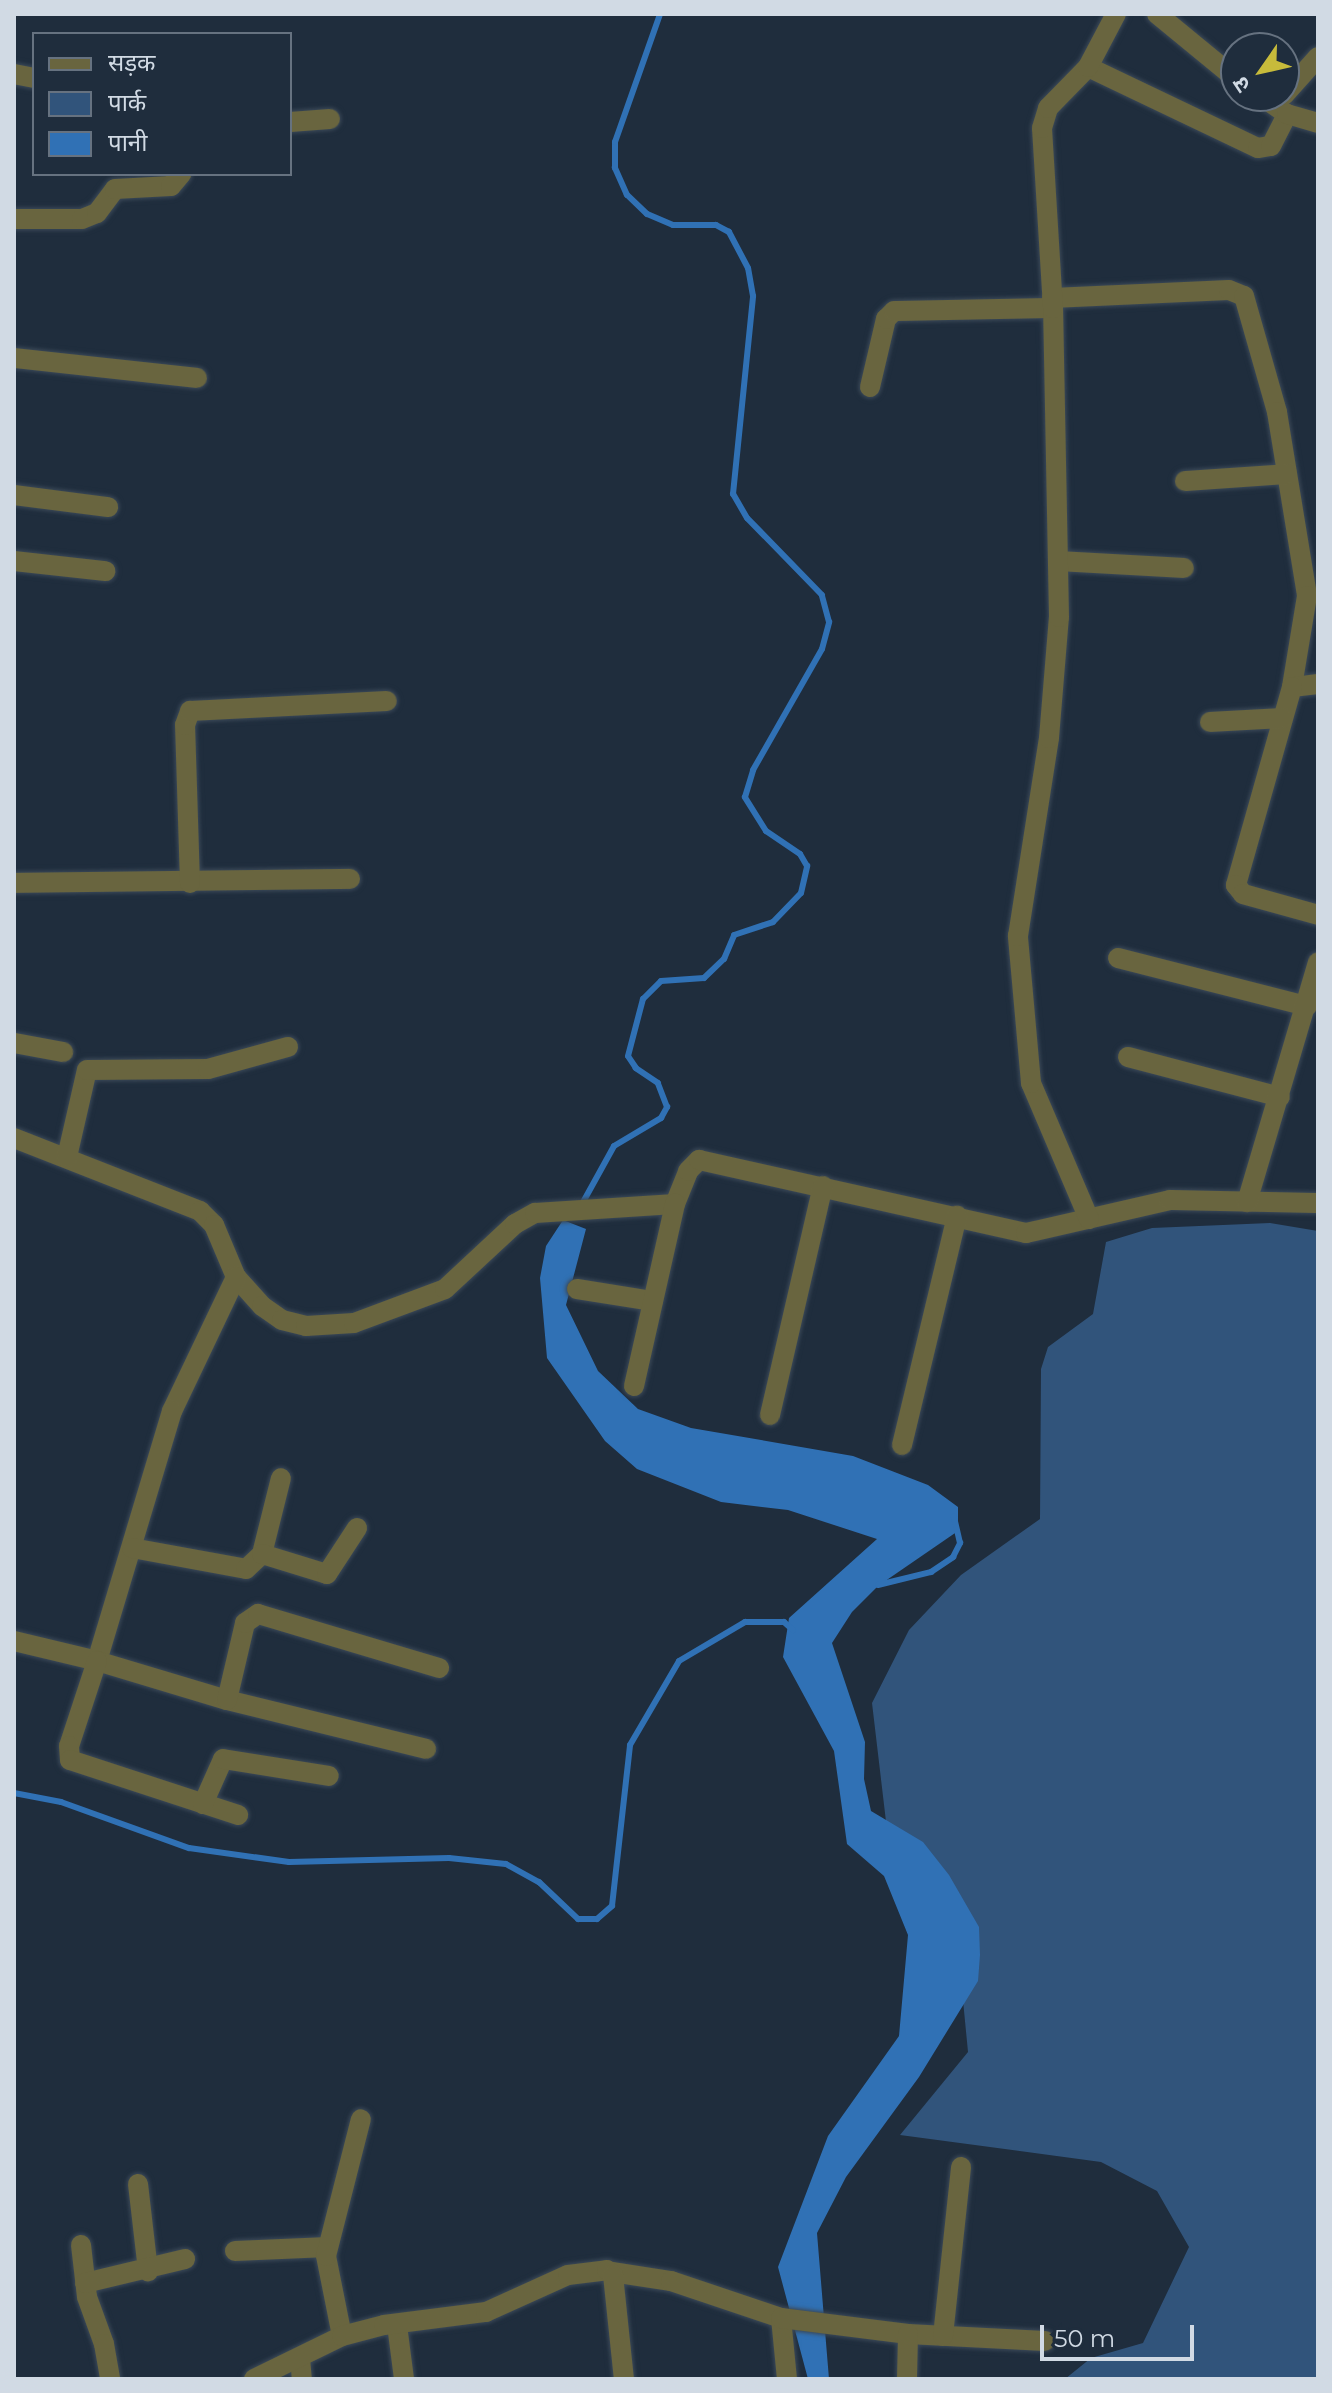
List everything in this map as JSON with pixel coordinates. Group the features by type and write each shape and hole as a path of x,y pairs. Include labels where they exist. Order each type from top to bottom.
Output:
{"street":[{"path":"1089,1219 1031,1083 1018,966 1020,898 1049,738 1059,561 1053,303 1043,117 1088,67 1116,14"},
{"path":"1157,14 1220,66"},
{"path":"1300,77 1318,57"},
{"path":"1088,67 1258,148 1271,146 1276,112"},
{"path":"1298,112 1318,123"},
{"path":"292,122 330,119"},
{"path":"14,219 82,219 97,213 115,189 171,186 179,176"},
{"path":"870,387 886,319 894,311 1238,291 1250,305 1287,474 1308,613 1292,687 1236,885 1243,894 1318,915"},
{"path":"14,358 197,378"},
{"path":"1185,481 1287,474"},
{"path":"14,495 108,507"},
{"path":"14,561 105,571"},
{"path":"1059,561 1184,568"},
{"path":"1292,687 1318,684"},
{"path":"190,883 185,725 190,711 387,701"},
{"path":"1210,722 1282,718"},
{"path":"14,883 350,879"},
{"path":"1118,958 1307,1006"},
{"path":"1247,1202 1318,962"},
{"path":"14,1043 63,1052"},
{"path":"67,1157 87,1070 208,1069 288,1047"},
{"path":"1128,1057 1280,1097"},
{"path":"14,1138 200,1211 214,1225 236,1277 262,1306 282,1320 306,1326 354,1323 445,1289 515,1224 555,1209 675,1204"},
{"path":"634,1386 675,1204 688,1171 699,1160 1026,1233 1170,1200 1318,1203"},
{"path":"770,1415 823,1186"},
{"path":"902,1445 957,1216"},
{"path":"236,1277 180,1389 69,1746 70,1760 238,1815"},
{"path":"577,1289 653,1301"},
{"path":"132,1548 234,1570 246,1569 262,1554 281,1478"},
{"path":"262,1554 327,1574 357,1528"},
{"path":"227,1700 245,1623 258,1614 439,1668"},
{"path":"14,1641 97,1661 227,1700 426,1749"},
{"path":"203,1804 223,1759 329,1776"},
{"path":"342,2336 326,2270 328,2247 361,2119"},
{"path":"943,2336 961,2167"},
{"path":"138,2184 148,2271"},
{"path":"81,2245 85,2283 110,2379"},
{"path":"235,2251 328,2247"},
{"path":"85,2283 148,2271 185,2259"},
{"path":"254,2379 342,2336 486,2312 586,2270 671,2281 785,2319 908,2334 1045,2341"},
{"path":"612,2272 624,2379"},
{"path":"785,2319 787,2379"},
{"path":"397,2325 404,2379"},
{"path":"907,2379 908,2334"},
{"path":"300,2358 302,2379"}],"green space":[{"path":"1270,1223 1318,1231 1318,2379 1065,2379 1091,2358 1143,2343 1189,2247 1157,2191 1101,2162 900,2135 968,2052 962,1990 887,1830 872,1703 909,1630 961,1575 1040,1519 1041,1369 1048,1347 1093,1314 1106,1242 1152,1228"}],"water":[{"path":"563,1220 586,1229 566,1305 598,1371 638,1409 691,1428 853,1456 928,1485 958,1507 958,1531 878,1586 852,1612 832,1643 865,1742 864,1779 871,1811 923,1842 949,1875 979,1927 980,1955 978,1981 919,2077 846,2177 817,2233 829,2379 808,2379 778,2267 828,2136 899,2036 908,1935 884,1876 847,1844 834,1751 783,1657 789,1618 877,1539 788,1510 721,1502 637,1469 605,1441 547,1358 540,1278 546,1246"}],"waterway":[{"path":"582,1204 614,1146 661,1118 667,1107 658,1083 636,1068 628,1056 643,999 661,981 704,978 724,959 734,935 773,922 801,893 807,866 800,854 766,831 745,797 753,770 822,649 829,622 822,595 747,518 733,494 753,296 748,268 729,232 716,225 673,225 647,214 627,195 615,168 615,142 660,14"},
{"path":"878,1585 931,1572 953,1557 960,1543 954,1517"},
{"path":"14,1793 61,1802 189,1848 289,1862 449,1858 506,1864 539,1882 578,1919 597,1919 612,1906 630,1745 679,1661 745,1622 784,1622 793,1630"}]}
